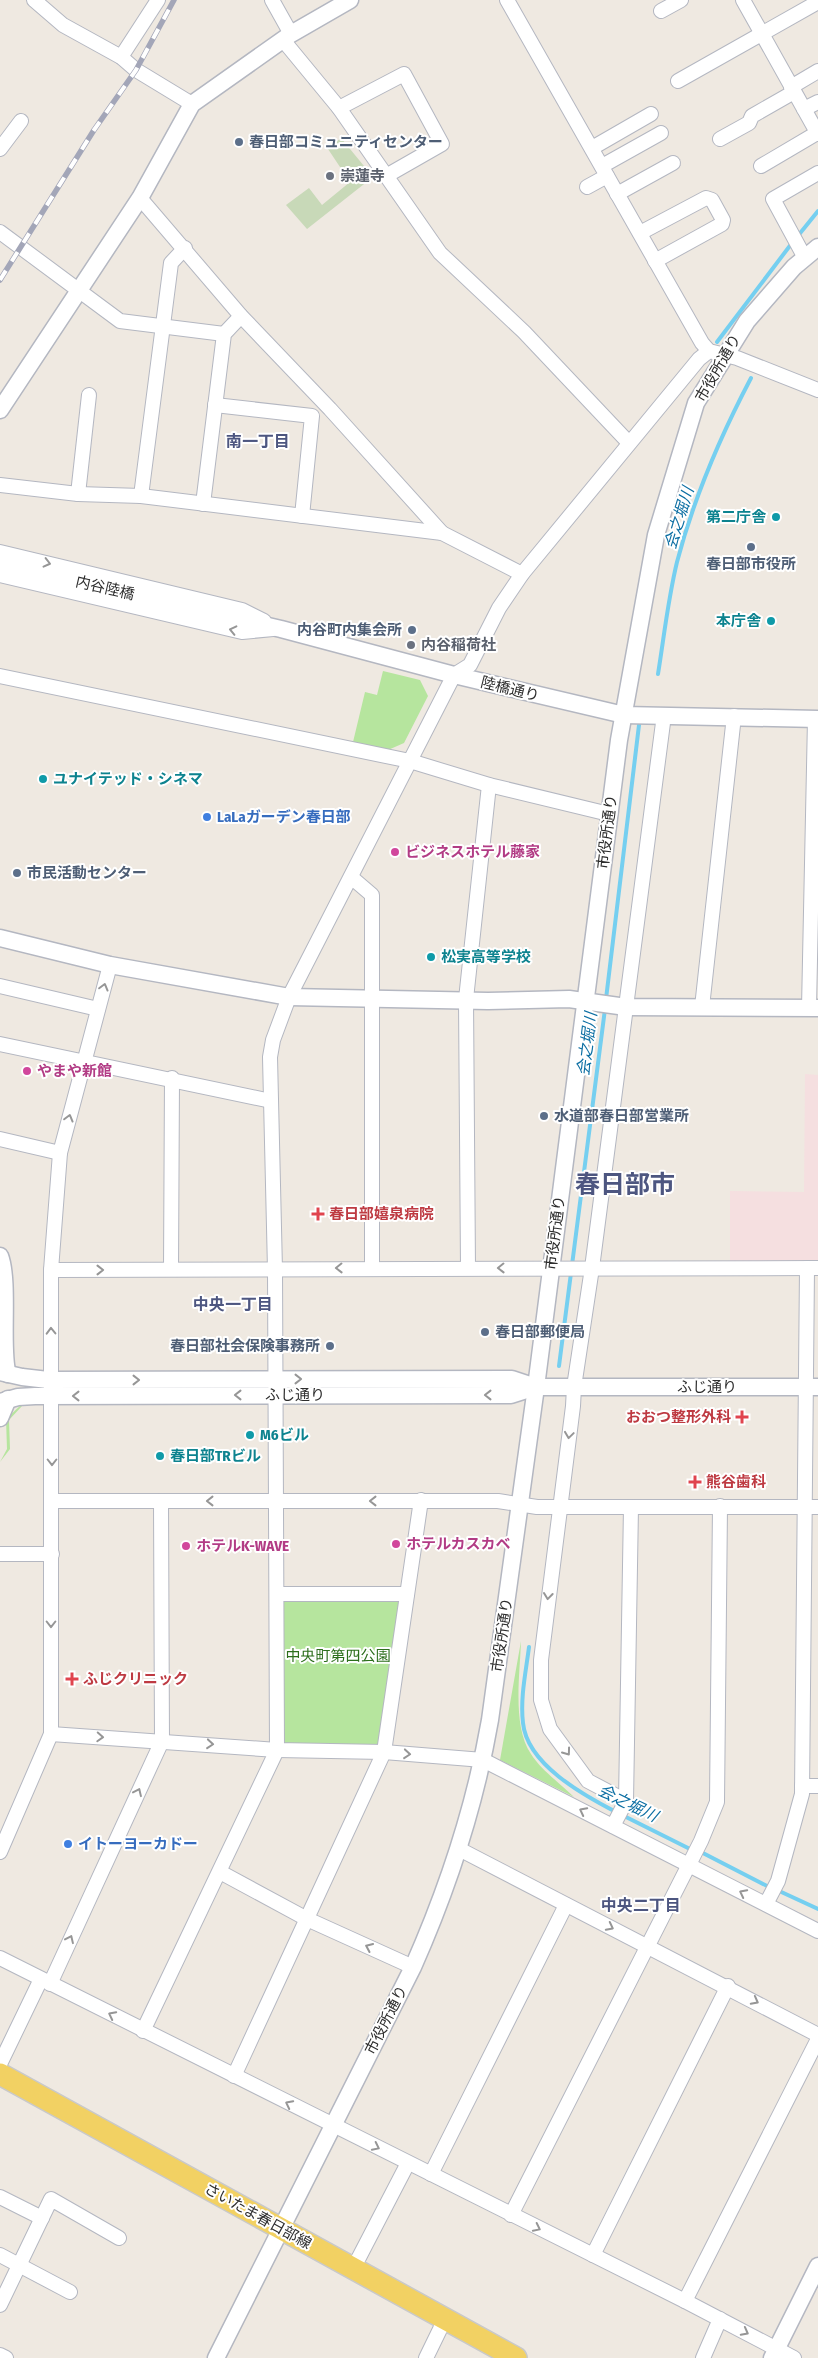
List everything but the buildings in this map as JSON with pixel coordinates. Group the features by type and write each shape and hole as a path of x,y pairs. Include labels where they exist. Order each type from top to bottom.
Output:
{"main road":[{"name":"さいたま春日部線","path":"0,2074 516,2358"}],"street":[{"path":"34,0 64,25 121,57 136,70 192,104"},
{"path":"121,57 158,0"},
{"path":"272,0 287,37 440,253 524,332 629,443"},
{"path":"0,410 140,198 192,104 287,37 350,0"},
{"path":"508,0 656,261 717,353"},
{"path":"661,12 681,0"},
{"path":"743,0 818,134 761,166"},
{"path":"678,81 818,2"},
{"path":"720,139 749,122 752,116 818,71"},
{"path":"339,108 404,74 442,144 386,176"},
{"path":"804,109 818,102"},
{"path":"592,148 651,114"},
{"path":"0,149 21,121"},
{"path":"587,187 605,171 661,133"},
{"path":"617,194 673,163"},
{"path":"805,258 773,199 818,173"},
{"path":"140,198 242,316 330,409 442,533"},
{"path":"640,233 706,198 712,200 723,220 722,224 656,261"},
{"path":"0,232 120,321 163,328 224,334"},
{"name":"市役所通り","path":"216,2358 413,1968 436,1915 459,1849 483,1760 520,1505 540,1387 591,1002 609,814 630,715 656,535 696,403 717,353 770,292 818,247"},
{"path":"142,496 171,263 185,248"},
{"path":"203,504 224,334 242,316"},
{"path":"143,2031 277,1750 275,1270 270,1057 273,1040 289,997 454,675 470,665 499,608 522,574 699,359 717,353 737,358 817,389"},
{"path":"78,494 89,395"},
{"path":"215,405 312,416 330,409"},
{"path":"302,516 312,416"},
{"path":"0,485 78,494 142,496 442,533 522,574"},
{"path":"0,552 242,610 281,628"},
{"name":"内谷陸橋","path":"0,563 209,613"},
{"path":"0,575 242,632 281,628"},
{"name":"陸橋通り","path":"209,613 281,628 454,675 630,715 817,719"},
{"path":"0,676 410,761 490,785 609,814"},
{"path":"625,1804 588,1781 550,1729 541,1700 540,1660 556,1506 573,1406 571,1387 660,715"},
{"path":"702,1007 734,716"},
{"path":"0,938 110,965 289,997 591,1002 622,1007 813,1008 817,719"},
{"path":"468,1268 466,999 490,785"},
{"path":"351,877 372,895 372,1268"},
{"path":"1,1848 51,1734 51,1270 60,1153 110,965"},
{"path":"0,986 98,1009"},
{"path":"0,1044 83,1063 172,1078 271,1101"},
{"path":"170,1269 172,1078"},
{"path":"0,1139 60,1153"},
{"path":"0,1256 1,1351 4,1373 35,1380 52,1388"},
{"path":"51,1270 812,1268 812,1507 802,1794 778,1881 768,1901"},
{"name":"ふじ通り","path":"52,1388 276,1387 512,1379 540,1387 812,1387"},
{"path":"0,1418 4,1401 52,1388"},
{"path":"52,1501 421,1500 506,1502 537,1507 812,1507"},
{"path":"234,2076 384,1752 421,1500"},
{"path":"0,2064 45,1981 162,1741 161,1501"},
{"path":"511,2215 701,1841 717,1802 720,1506"},
{"path":"614,1824 625,1804 631,1507"},
{"path":"0,1554 52,1554"},
{"path":"277,1594 407,1594"},
{"path":"51,1734 277,1750 384,1752 483,1760 768,1901 818,1931"},
{"path":"802,1786 818,1786"},
{"path":"459,1849 728,1986 818,2035"},
{"path":"220,1872 308,1919 413,1968"},
{"path":"430,2174 566,1905"},
{"path":"0,1958 332,2126 686,2301 720,2319 774,2354 794,2358"},
{"path":"593,2256 728,1986"},
{"path":"686,2301 818,2039"},
{"path":"354,2269 408,2163"},
{"path":"0,2197 42,2218"},
{"path":"0,2305 51,2199 119,2238"},
{"path":"0,2255 70,2292"},
{"path":"774,2354 818,2266"},
{"path":"426,2358 445,2319"},
{"path":"703,2358 720,2319"},
{"path":"0,2355 6,2358"}],"shaded area":[{"path":"805,1074 818,1075 818,1262 730,1261 730,1191 804,1192"}],"green space":[{"path":"341,138 373,177 307,229 286,205 309,188 322,205 350,182 328,149"},
{"path":"383,671 420,680 428,696 404,743 388,750 353,742 365,692 377,695"},
{"path":"28,1403 28,1405 22,1406 9,1420 10,1449 0,1462 7,1449 6,1419 21,1405"},
{"name":"中央町第四公園","path":"405,1596 380,1744 282,1744 284,1597"},
{"path":"521,1641 519,1715 525,1742 540,1766 574,1797 500,1760"}],"waterway":[{"name":"会之堀川","path":"797,237 818,211"},
{"name":"会之堀川","path":"717,342 792,243"},
{"name":"会之堀川","path":"658,674 671,590 691,514 729,422 751,378"},
{"name":"会之堀川","path":"606,999 639,725"},
{"name":"会之堀川","path":"559,1366 605,1009"},
{"name":"会之堀川","path":"529,1647 522,1704 523,1723 527,1738 545,1765 588,1797 616,1812"},
{"name":"会之堀川","path":"622,1815 692,1850"},
{"name":"会之堀川","path":"699,1851 771,1888"},
{"name":"会之堀川","path":"777,1890 818,1909"}],"railway":[{"path":"0,280 94,130 136,70 174,0"}],"place":[{"name":"春日部コミュニティセンター","path":"239,142"},
{"name":"崇蓮寺","path":"330,176"},
{"name":"第二庁舎","path":"776,517"},
{"name":"春日部市役所","path":"751,547"},
{"name":"本庁舎","path":"771,621"},
{"name":"内谷町内集会所","path":"412,630"},
{"name":"内谷稲荷社","path":"411,645"},
{"name":"ユナイテッド・シネマ","path":"43,779"},
{"name":"LaLaガーデン春日部","path":"207,817"},
{"name":"ビジネスホテル藤家","path":"395,852"},
{"name":"市民活動センター","path":"17,873"},
{"name":"松実高等学校","path":"431,957"},
{"name":"やまや新館","path":"27,1071"},
{"name":"水道部春日部営業所","path":"544,1116"},
{"name":"春日部嬉泉病院","path":"318,1214"},
{"name":"春日部郵便局","path":"485,1332"},
{"name":"春日部社会保険事務所","path":"330,1346"},
{"name":"おおつ整形外科","path":"742,1417"},
{"name":"M6ビル","path":"250,1435"},
{"name":"春日部TRビル","path":"160,1456"},
{"name":"熊谷歯科","path":"695,1482"},
{"name":"ホテルカスカベ","path":"396,1544"},
{"name":"ホテルK-WAVE","path":"186,1546"},
{"name":"ふじクリニック","path":"72,1679"},
{"name":"イトーヨーカドー","path":"68,1844"}],"district":[{"name":"南一丁目","path":"258,441"},
{"name":"春日部市","path":"625,1185"},
{"name":"中央一丁目","path":"233,1304"},
{"name":"中央二丁目","path":"641,1905"}]}
